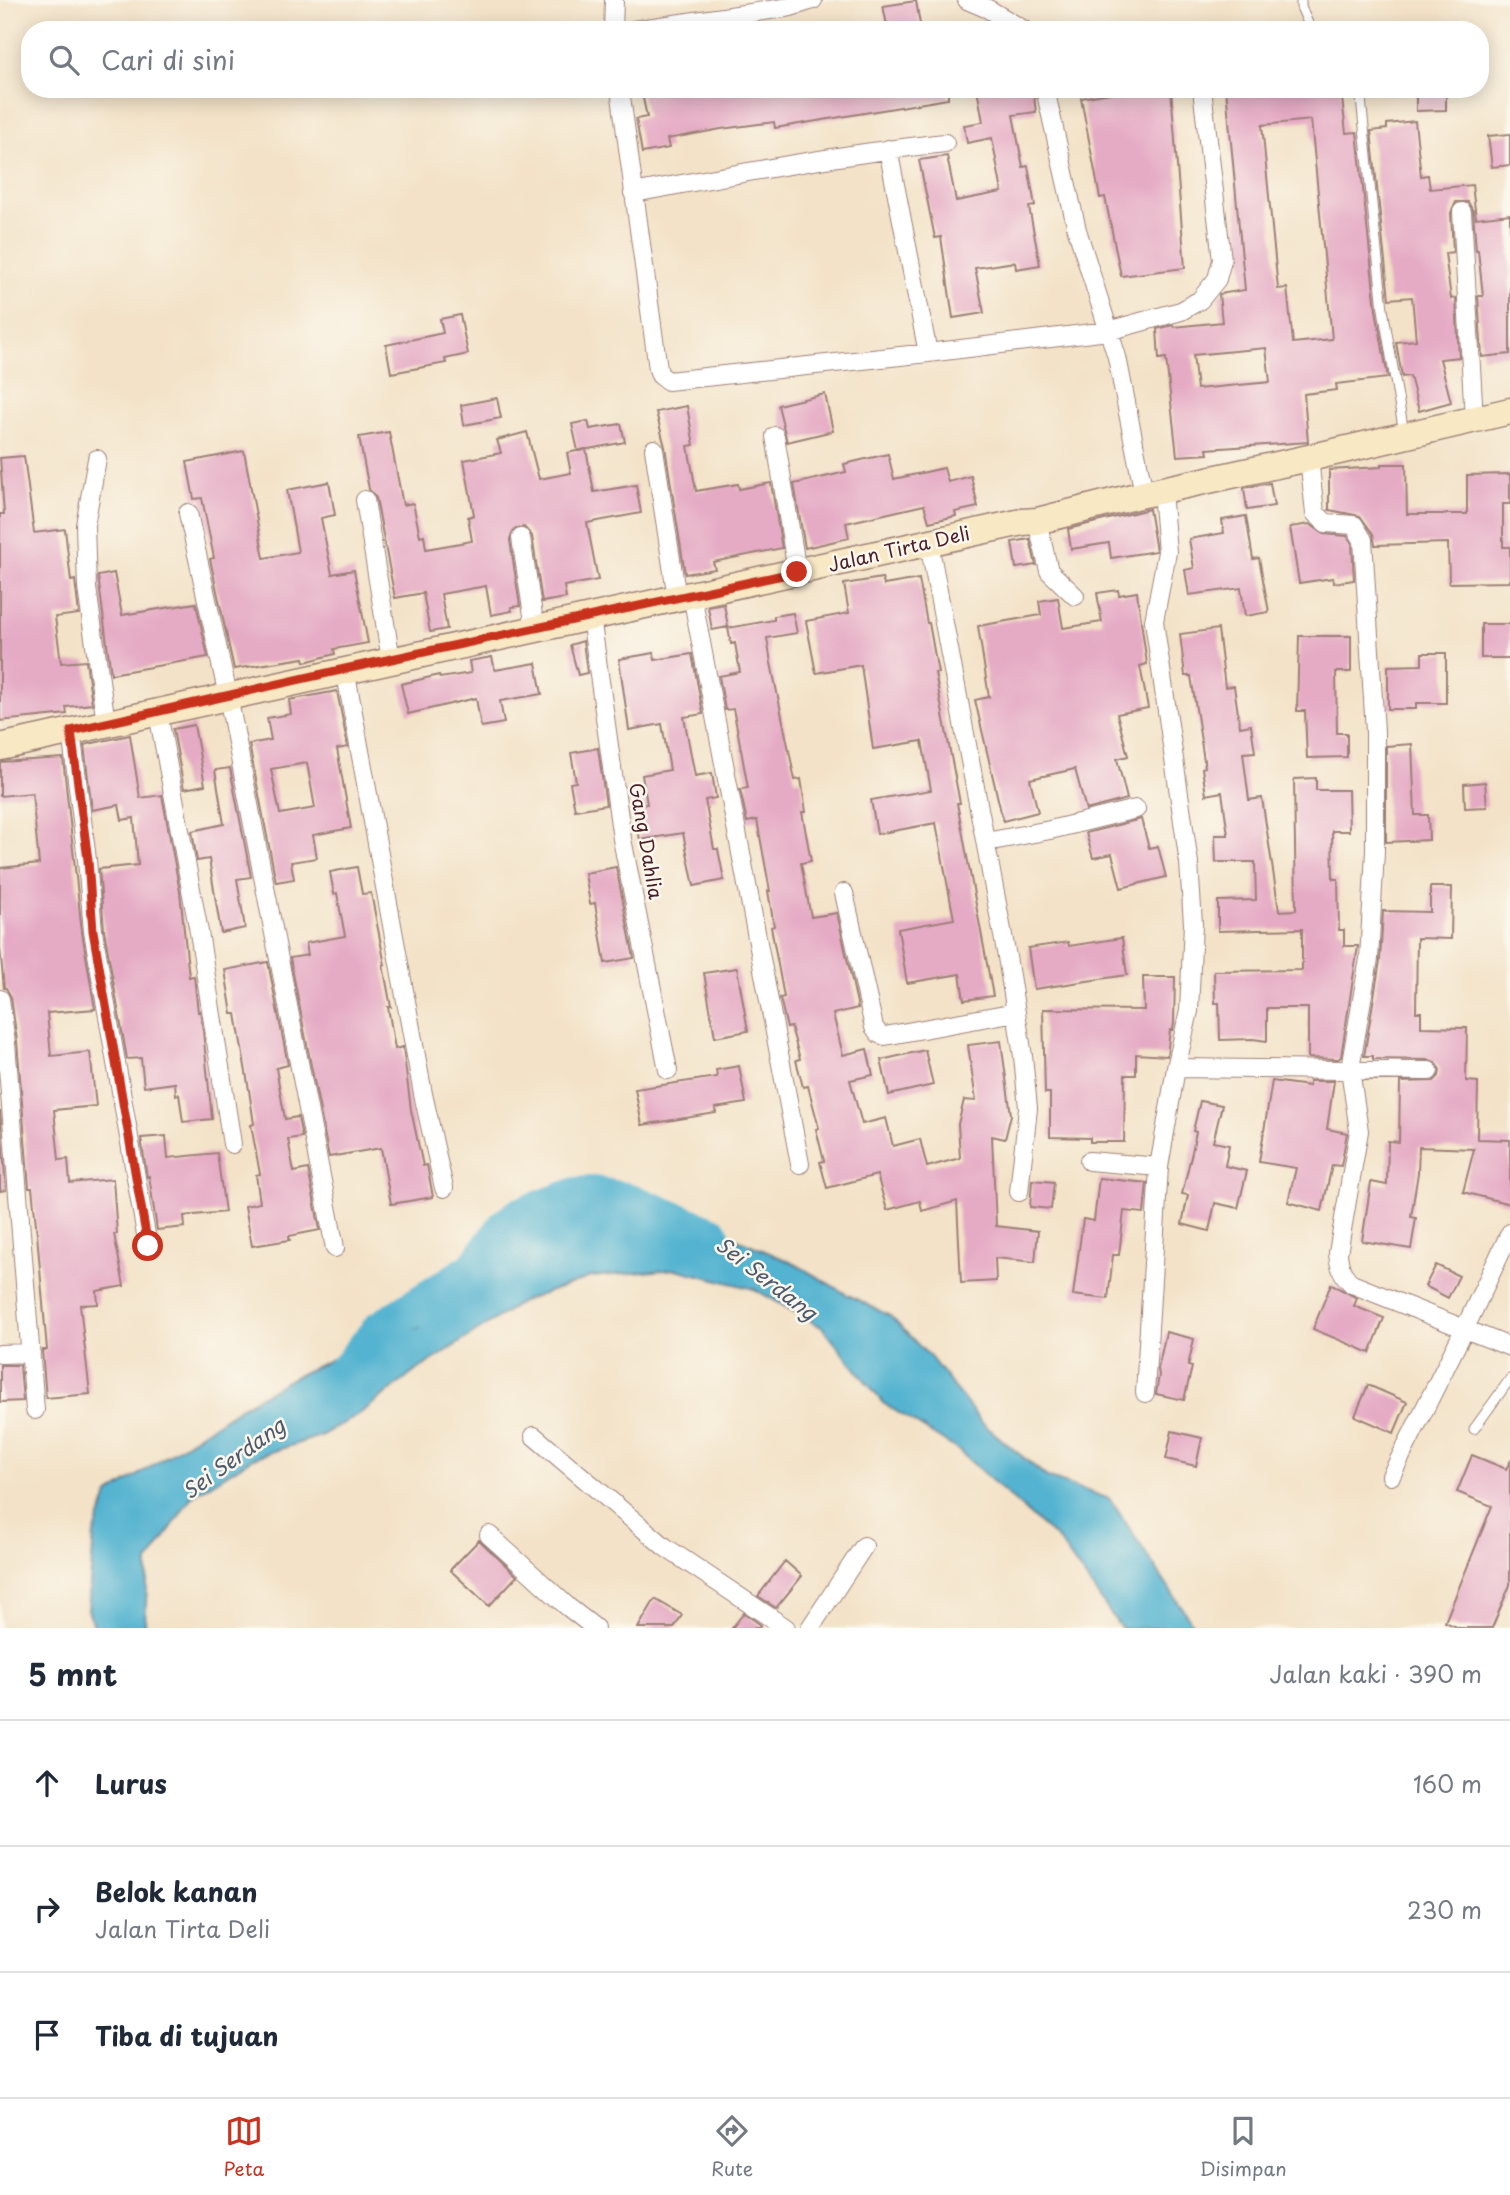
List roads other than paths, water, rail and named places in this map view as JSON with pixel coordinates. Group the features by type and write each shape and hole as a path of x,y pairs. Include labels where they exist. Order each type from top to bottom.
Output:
{"street":[{"path":"613,21 614,0"},
{"path":"695,21 791,7 813,0"},
{"path":"967,0 1009,21"},
{"path":"621,98 657,369 668,381 1108,331 1181,311 1200,300 1217,279 1222,260 1203,98"},
{"path":"1047,98 1077,230 1117,357 1167,552 1154,621 1189,863 1193,924 1189,1011 1159,1167 1145,1393"},
{"path":"633,193 888,149 945,144"},
{"path":"888,149 928,353"},
{"path":"1462,212 1474,419"},
{"name":"Jalan Tirta Deli","path":"0,747 345,669 1022,522 1037,521 1510,411"},
{"path":"775,436 797,572"},
{"path":"654,449 800,1164"},
{"path":"1309,458 1315,513 1326,523 1354,525 1363,540 1373,692 1375,851 1369,959 1350,1069 1359,1131 1338,1253 1343,1275 1352,1284 1510,1347"},
{"path":"97,459 85,525 87,588 106,723"},
{"path":"365,500 391,660"},
{"path":"188,513 228,696 335,1248"},
{"path":"1037,521 1049,571 1075,596"},
{"path":"521,538 535,628"},
{"path":"929,543 1016,1012 1028,1108 1019,1192"},
{"name":"Gang Dahlia","path":"591,617 622,839 668,1070"},
{"path":"345,669 420,1080 444,1188"},
{"path":"158,713 200,932 232,1144"},
{"path":"71,731 88,860 93,931 148,1246"},
{"path":"986,842 1136,809"},
{"path":"844,893 874,1027 879,1034 885,1036 1016,1012"},
{"path":"0,999 6,1044 35,1410"},
{"path":"1176,1068 1429,1071"},
{"path":"1089,1161 1159,1167"},
{"path":"1391,1476 1510,1233"},
{"path":"0,1354 31,1353"},
{"path":"534,1436 665,1547 786,1628"},
{"path":"489,1535 595,1628"},
{"path":"810,1628 864,1546"}],"lane":[{"path":"1301,0 1307,21"},
{"path":"1361,98 1383,309 1405,434"},
{"path":"1474,1429 1510,1379"}],"water":[{"path":"609,1208 694,1220 795,1264 890,1316 930,1357 982,1423 1047,1477 1110,1499 1195,1628 1121,1628 1059,1541 958,1450 883,1403 823,1328 754,1289 676,1269 591,1277 523,1301 413,1373 358,1415 320,1436 253,1458 192,1496 148,1563 145,1623 148,1628 95,1628 88,1610 94,1534 108,1495 238,1409 294,1377 362,1345 419,1328 465,1258 534,1222"}],"waterway":[{"name":"Sei Serdang","path":"333,1382 347,1371 381,1329 474,1270 506,1227 521,1216 576,1196 593,1195 629,1202 711,1235"}]}
